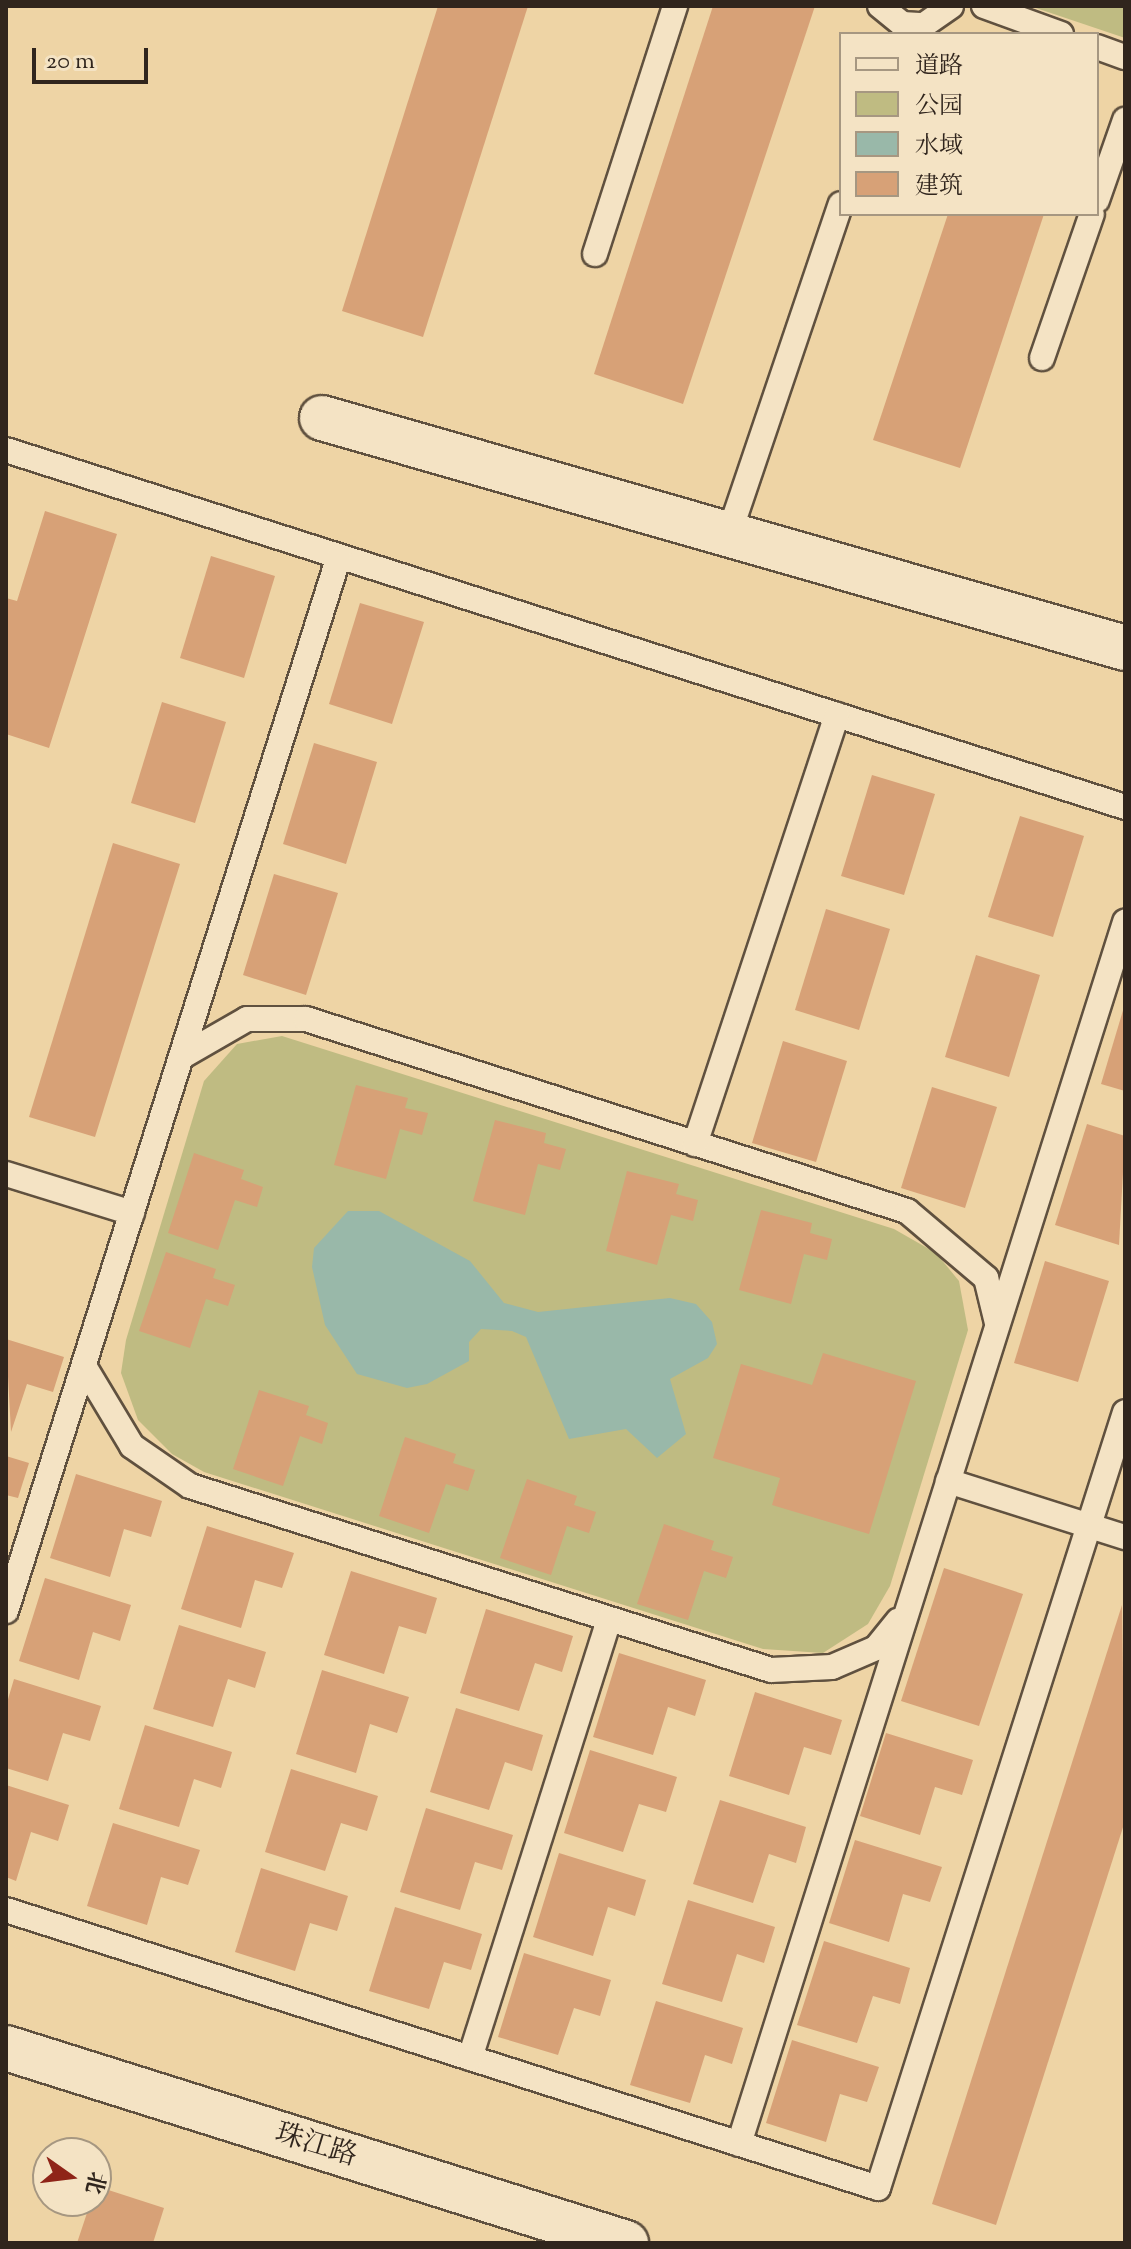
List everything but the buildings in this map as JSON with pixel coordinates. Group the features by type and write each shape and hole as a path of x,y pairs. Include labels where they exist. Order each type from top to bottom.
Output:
{"street":[{"path":"322,418 1125,648"},
{"name":"珠江路","path":"6,2048 626,2243"}],"lane":[{"path":"595,254 675,6"},
{"path":"880,6 900,29 924,25 951,6"},
{"path":"984,6 1056,32"},
{"path":"1099,48 1125,57"},
{"path":"1099,194 1125,120"},
{"path":"729,534 839,210"},
{"path":"1042,358 1091,216"},
{"path":"6,450 1125,807"},
{"path":"6,1611 339,556"},
{"path":"695,1144 837,715"},
{"path":"739,2144 1125,922"},
{"path":"181,1057 247,1019 306,1019 907,1211 986,1278 998,1325"},
{"path":"6,1174 132,1213"},
{"path":"84,1366 132,1446 190,1486 771,1670 832,1667 876,1648 908,1610"},
{"path":"6,1910 878,2188 1125,1412"},
{"path":"948,1481 1125,1537"},
{"path":"470,2058 609,1619"}],"green space":[{"path":"1030,6 1125,6 1125,38"},
{"path":"282,1036 894,1229 936,1253 959,1281 968,1330 890,1586 868,1624 823,1653 763,1649 204,1472 172,1454 138,1420 121,1373 126,1340 204,1081 237,1044"}],"water":[{"path":"348,1211 379,1211 470,1261 504,1303 538,1312 670,1298 696,1304 712,1322 717,1344 708,1358 670,1379 686,1434 657,1458 626,1429 569,1439 526,1337 512,1331 481,1329 469,1342 469,1361 427,1384 407,1388 357,1374 325,1325 312,1267 314,1248"}]}
